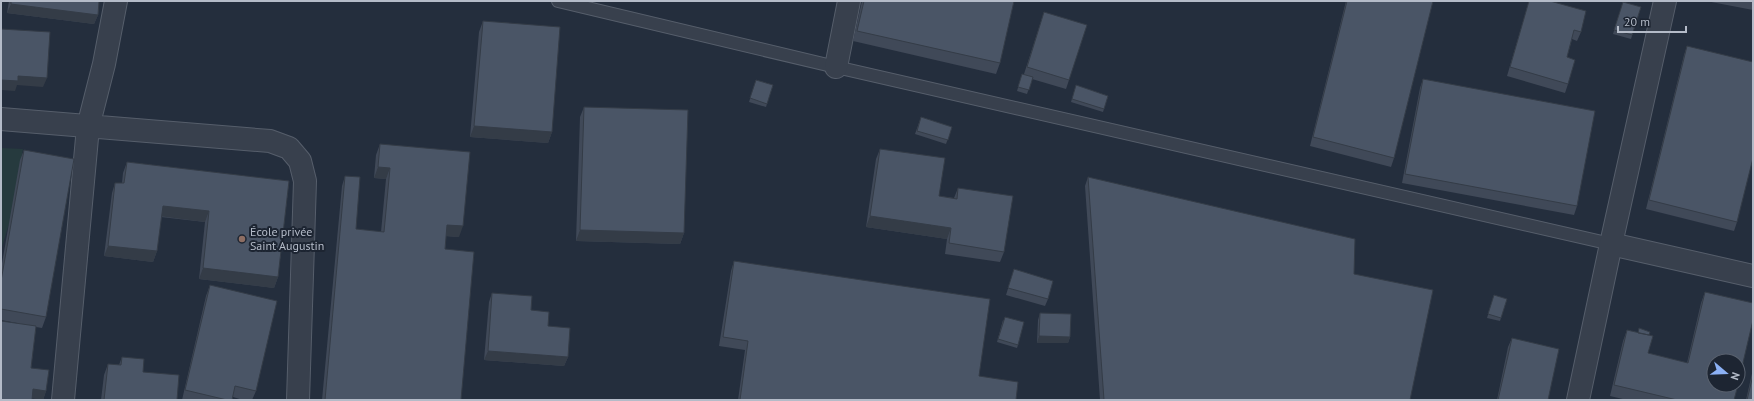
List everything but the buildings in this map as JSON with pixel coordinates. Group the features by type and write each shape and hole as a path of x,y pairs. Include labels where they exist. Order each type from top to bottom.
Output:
{"street":[{"path":"63,400 88,127 104,64 116,1"},
{"path":"836,66 849,1"},
{"path":"1578,400 1665,1"},
{"path":"1,119 270,141 289,148 300,161 305,181 298,400"},
{"path":"1611,244 1753,276"}],"lane":[{"path":"558,1 1611,244"}],"green space":[{"path":"1,148 23,149 13,211 1,250"}],"place":[{"name":"École privée Saint Augustin","path":"242,239"}]}
